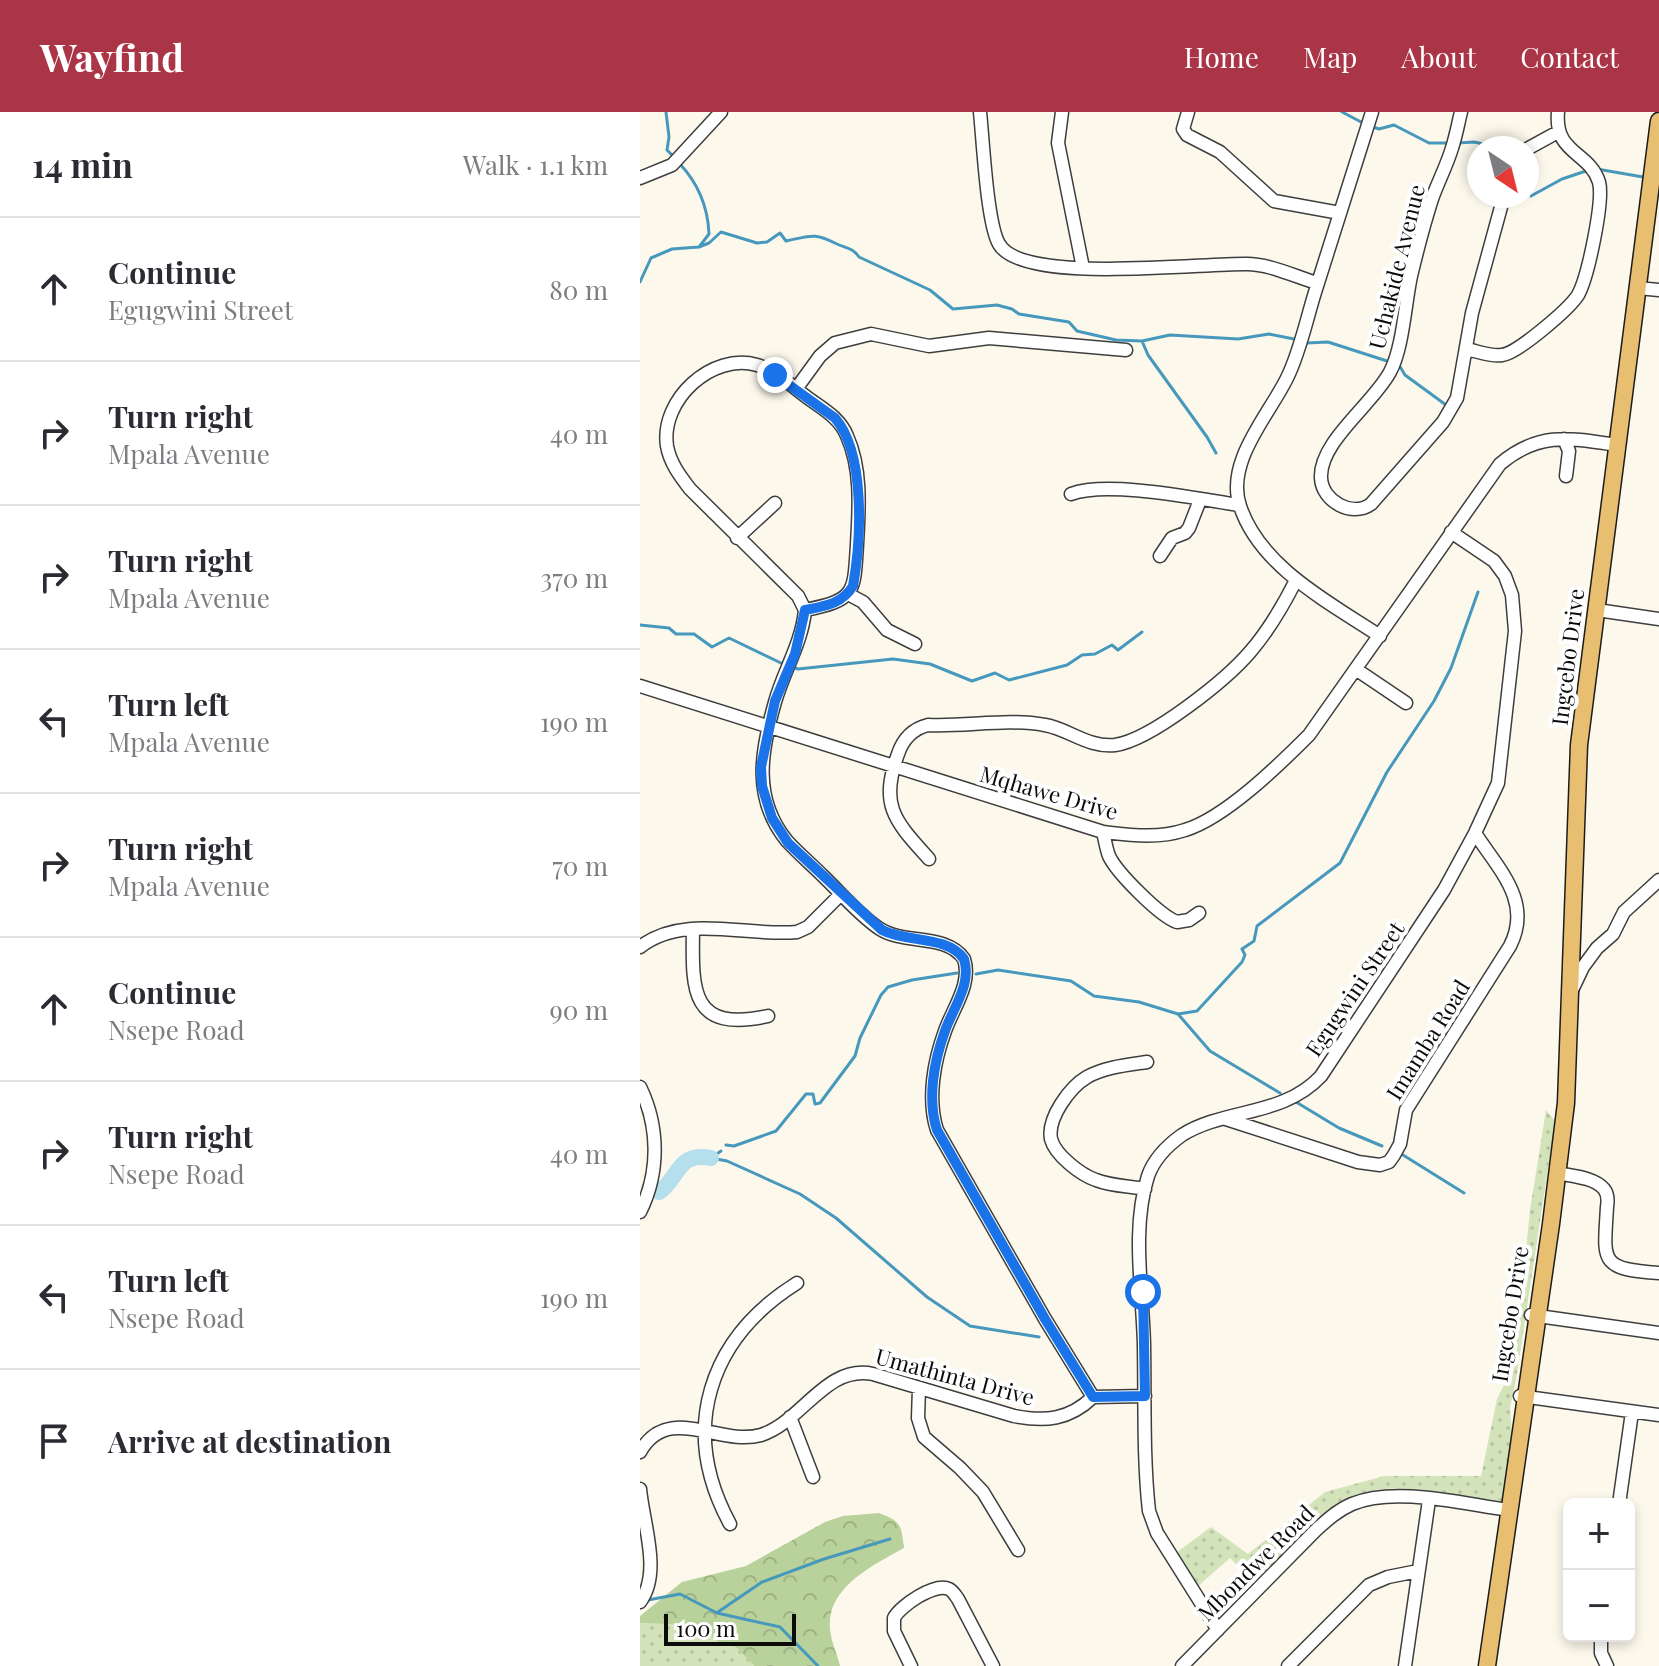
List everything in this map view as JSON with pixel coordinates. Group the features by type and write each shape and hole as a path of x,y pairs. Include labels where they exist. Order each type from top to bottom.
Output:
{"main road":[{"name":"Ingcebo Drive","path":"1487,1666 1567,1090 1579,745 1659,121"}],"street":[{"path":"640,178 676,161 721,112"},
{"path":"980,112 992,221 996,240 1009,256 1028,264 1083,268 1249,264 1317,283"},
{"path":"1062,112 1058,143 1083,268"},
{"path":"1188,112 1183,129 1185,134 1220,152 1274,201 1340,213"},
{"path":"1372,112 1287,379 1240,469 1239,505 1276,563 1296,580 1380,636"},
{"name":"Uchakide Avenue","path":"1461,112 1452,148 1431,200 1411,274 1396,359 1380,389 1327,452 1321,478 1326,492 1334,501 1354,510 1366,508 1434,433 1457,398 1472,313 1501,208"},
{"path":"1466,349 1500,355 1517,350 1572,302 1583,283 1596,222 1598,181 1592,169 1567,147 1558,132 1558,112"},
{"path":"1539,142 1558,132"},
{"path":"1638,288 1659,290"},
{"path":"796,389 820,356 835,343 871,334 929,346 989,338 1126,350"},
{"path":"805,610 839,601 853,586 859,495 855,463 843,426 835,418 759,365 741,362 726,365 708,372 693,383 671,413 667,446 677,471 690,489 798,596 805,610 795,654 775,701 761,776 772,818 788,843 882,930 897,937 949,946 964,959 966,980 944,1032 937,1059 932,1098 937,1130 1093,1397 1145,1396"},
{"path":"1564,439 1569,451 1566,476"},
{"name":"Mqhawe Drive","path":"640,686 1103,832 1134,836 1180,832 1200,824 1264,777 1296,749 1318,724 1493,472 1510,456 1540,441 1564,439 1617,445"},
{"path":"1071,494 1089,490 1239,505"},
{"path":"1160,556 1172,537 1185,533 1189,528 1200,500"},
{"path":"737,538 775,503"},
{"name":"Egugwini Street","path":"1218,1630 1162,1542 1152,1521 1148,1502 1140,1223 1145,1189 1157,1159 1175,1140 1188,1132 1283,1102 1321,1076 1444,890 1475,833 1499,774 1515,631 1512,595 1505,576 1494,561 1451,532"},
{"path":"929,859 913,841 891,806 888,791 893,768 907,737 920,727 1042,724 1096,744 1116,745 1131,740 1176,714 1242,660 1280,611 1296,580"},
{"path":"848,594 863,602 887,630 915,644"},
{"path":"1597,610 1659,619"},
{"path":"1357,670 1406,703"},
{"path":"1103,832 1113,863 1160,911 1177,922 1189,920 1199,913"},
{"name":"Imamba Road","path":"1226,1119 1358,1162 1380,1165 1392,1159 1400,1144 1406,1110 1510,946 1518,928 1519,915 1514,894 1475,833"},
{"path":"1570,993 1583,967 1597,948 1613,934 1624,912 1659,880"},
{"path":"640,947 660,935 693,929 797,932 808,927 841,894"},
{"path":"693,929 692,977 694,989 704,1005 721,1019 732,1021 768,1016"},
{"path":"1145,1189 1091,1178 1058,1152 1051,1133 1065,1097 1077,1083 1104,1070 1147,1062"},
{"path":"640,1087 650,1109 655,1144 653,1175 640,1212"},
{"path":"1557,1173 1592,1181 1605,1189 1608,1198 1604,1246 1611,1262 1624,1268 1659,1273"},
{"path":"730,1524 710,1481 704,1431 716,1376 735,1336 759,1309 797,1283"},
{"path":"1534,1316 1659,1333"},
{"name":"Umathinta Drive","path":"640,1452 648,1440 664,1430 680,1428 757,1436 790,1417 835,1380 852,1372 873,1374 1035,1420 1066,1416 1093,1397"},
{"path":"919,1388 918,1418 924,1437 983,1492 1018,1550"},
{"path":"1523,1397 1659,1415"},
{"path":"1620,1498 1632,1412"},
{"path":"790,1417 813,1477"},
{"path":"640,1489 651,1571 647,1592 640,1602"},
{"name":"Mbondwe Road","path":"1182,1666 1316,1530 1340,1510 1374,1498 1400,1496 1509,1510"},
{"path":"1405,1666 1429,1500"},
{"path":"1297,1663 1369,1585 1388,1577 1418,1571"},
{"path":"911,1666 894,1631 892,1622 895,1614 925,1594 944,1588 958,1599 993,1666"},
{"path":"1601,1642 1603,1665"}],"green space":[{"path":"1546,1110 1555,1121 1510,1407 1512,1433 1504,1501 1414,1489 1370,1491 1330,1509 1255,1583 1230,1558 1197,1587 1176,1553 1211,1527 1248,1554 1325,1492 1384,1476 1481,1476 1520,1310 1530,1210"},
{"path":"879,1513 899,1525 904,1548 854,1579 836,1601 830,1629 840,1666 754,1666 736,1647 721,1645 709,1634 687,1625 640,1623 640,1616 682,1582 746,1566 825,1522 843,1516"},
{"path":"640,1623 687,1625 709,1634 721,1645 736,1647 754,1666 640,1666"}],"waterway":[{"path":"666,112 667,150 674,157"},
{"path":"1342,112 1363,123"},
{"path":"1373,127 1379,129 1394,125 1429,143 1451,143"},
{"path":"1458,143 1467,142"},
{"path":"640,282 651,258 672,249 699,247 709,234 701,196 679,163"},
{"path":"1597,169 1643,177"},
{"path":"1539,192 1562,179 1589,170"},
{"path":"699,247 721,232 757,243 767,242 780,233 786,241 817,236 930,290 953,309 997,305 1019,314 1069,322 1077,331 1116,340 1142,341 1170,335 1238,339 1269,334 1294,339"},
{"path":"1142,341 1148,355 1216,453"},
{"path":"1307,343 1328,342 1387,361"},
{"path":"1399,365 1405,375 1446,405"},
{"path":"976,974 998,970 1071,981 1094,996 1139,1002 1178,1014 1197,1011 1242,962 1245,955 1242,949 1254,941 1257,926 1340,863 1387,772 1434,701 1451,668 1478,592"},
{"path":"640,625 669,628 676,634 694,634 712,647 729,638 783,664"},
{"path":"790,666 798,669 893,659 930,664 972,681 995,673 1009,680 1067,665 1082,655 1095,654 1112,645 1118,650 1142,632"},
{"path":"726,1145 734,1146 776,1131 806,1094 813,1094 815,1104 820,1103 855,1056 860,1038 888,987 957,973"},
{"path":"1178,1014 1210,1051 1280,1093"},
{"path":"1296,1102 1339,1128 1382,1146"},
{"path":"711,1158 721,1151"},
{"path":"1403,1155 1464,1193"},
{"path":"659,1192 685,1162 700,1157 711,1158"},
{"path":"711,1158 727,1161 800,1194 836,1218 927,1297 970,1326 1039,1337"},
{"path":"718,1612 762,1582 890,1539"},
{"path":"648,1600 680,1594 717,1613 780,1627 818,1666"}],"route":[{"path":"775,375 843,426 855,463 859,495 853,586 839,601 805,610 795,654 775,701 761,767 762,786 772,818 788,843 874,925 897,937 949,946 964,959 966,980 944,1032 937,1059 931,1109 933,1119 1045,1319 1093,1397 1145,1396 1143,1292"}]}
